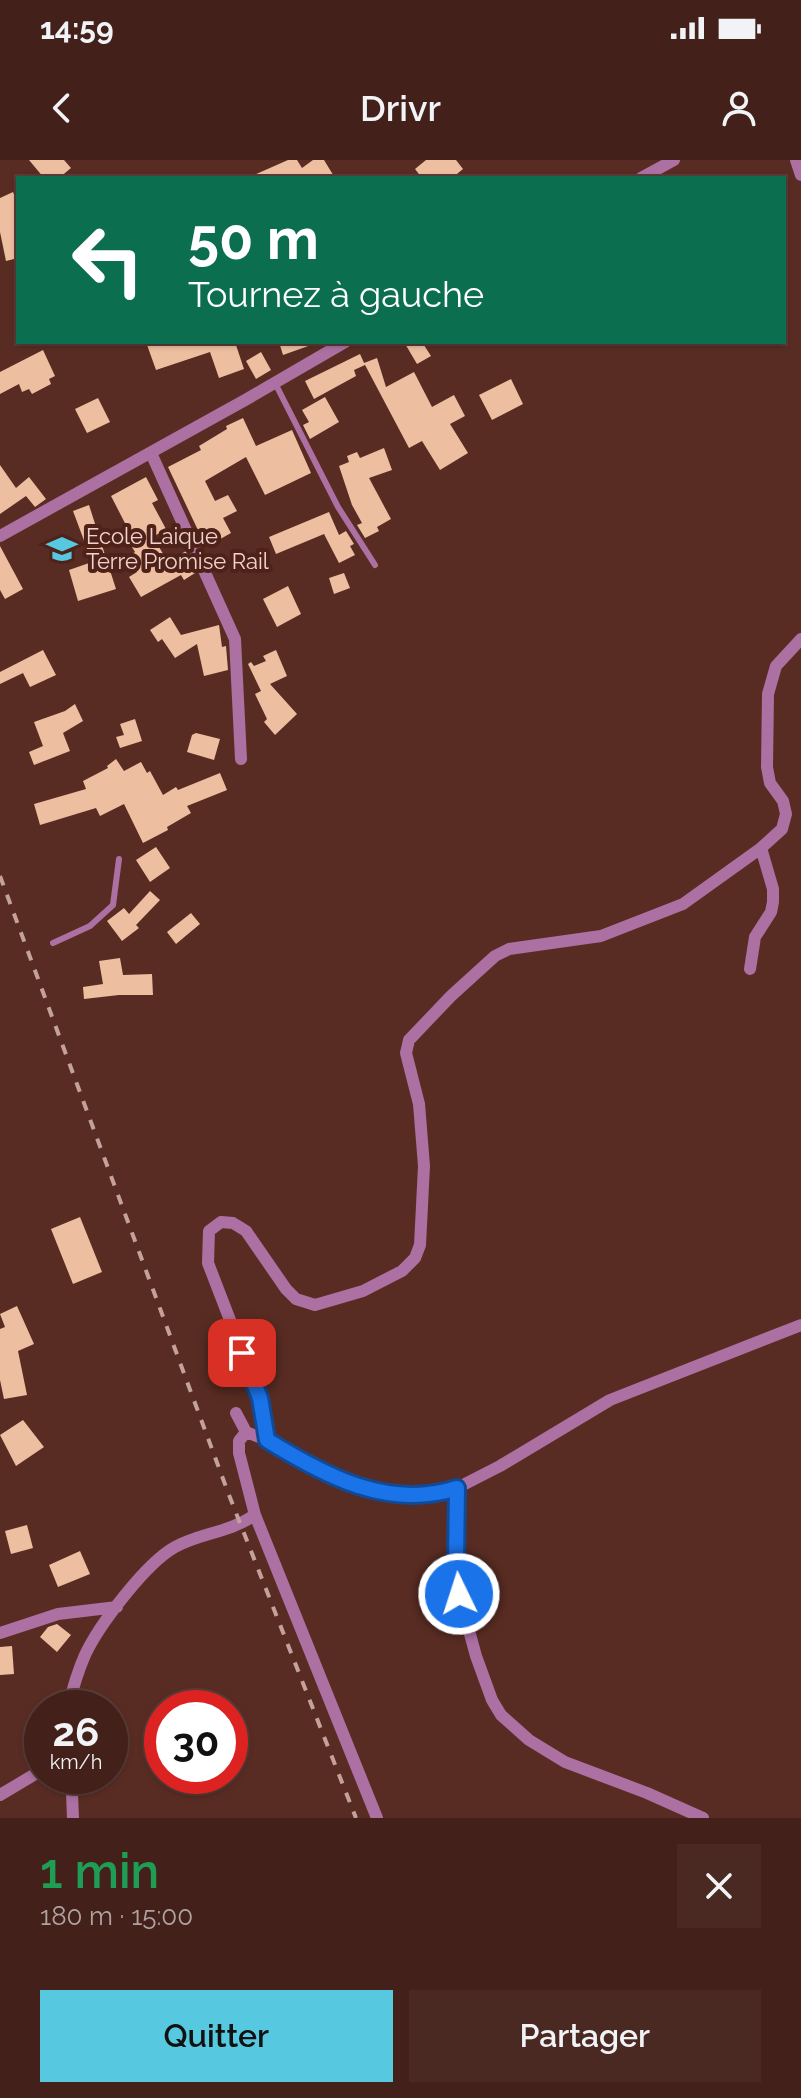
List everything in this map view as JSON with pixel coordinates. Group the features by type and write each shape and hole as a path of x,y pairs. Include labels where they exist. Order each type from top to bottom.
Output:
{"street":[{"path":"645,176 674,160"},
{"path":"796,160 801,175"},
{"path":"0,536 342,344"},
{"path":"151,453 235,639 240,685 241,759"},
{"path":"267,1440 260,1398 208,1263 209,1231 221,1222 233,1223 246,1231 286,1289 296,1299 315,1305 363,1291 402,1271 415,1258 420,1245 424,1166 419,1104 406,1053 409,1040 495,956 509,949 601,936 683,904 761,848 782,829 786,814 783,801 770,783 767,767 768,694 776,666 801,639"},
{"path":"750,969 755,937 771,912 773,902 773,889 761,848"},
{"path":"236,1413 246,1432 267,1440 325,1474 362,1486 422,1497 457,1488 511,1460 610,1400 801,1325"},
{"path":"246,1432 239,1441 239,1453 255,1515 377,1818"},
{"path":"457,1488 459,1594 476,1656 492,1700 501,1715 529,1740 565,1762 703,1818"},
{"path":"74,1690 85,1654 117,1607 158,1559 176,1546 229,1530 255,1515"},
{"path":"0,1633 58,1614 117,1607"},
{"path":"0,1795 24,1781"},
{"path":"72,1794 73,1818"}],"lane":[{"path":"275,383 338,507 375,565"},
{"path":"53,943 90,926 113,905 119,859"}],"building":[{"path":"29,160 64,160 71,168 61,176 42,176"},
{"path":"288,160 297,160 302,168 313,160 324,160 334,176 252,176"},
{"path":"426,160 456,160 463,169 454,176 420,176 415,169"},
{"path":"13,192 16,199 16,258 6,261 0,232 0,198"},
{"path":"147,344 236,344 244,369 219,378 210,352 156,370"},
{"path":"280,344 314,344 283,355"},
{"path":"405,344 423,344 431,356 417,364"},
{"path":"43,350 55,376 49,379 51,384 32,394 29,389 22,392 19,384 0,394 0,372"},
{"path":"261,352 271,370 256,379 246,361"},
{"path":"360,354 365,365 354,370 356,376 314,399 305,381"},
{"path":"377,358 386,387 414,372 432,407 454,395 465,416 450,424 468,453 440,470 422,441 409,448 364,363"},
{"path":"511,379 523,404 492,420 479,395"},
{"path":"325,397 339,422 310,439 303,425 309,422 302,410"},
{"path":"98,398 110,422 87,433 75,409"},
{"path":"243,418 256,446 292,430 311,473 265,495 246,457 205,481 215,501 228,495 237,511 223,518 231,533 206,547 168,467 201,450 199,446"},
{"path":"384,448 392,470 369,478 391,519 377,527 379,531 365,538 357,525 362,523 352,505 339,466 349,462 347,456 357,452 360,458"},
{"path":"0,465 16,488 29,477 46,499 35,507 26,496 0,514"},
{"path":"146,477 158,500 152,503 166,529 153,537 168,562 186,551 195,573 184,580 181,575 141,597 129,577 137,572 128,557 135,552 123,532 128,529 111,496"},
{"path":"89,505 116,589 78,601 69,570 92,562 73,511"},
{"path":"329,512 339,535 346,531 354,544 350,546 355,555 339,563 324,534 276,554 269,537"},
{"path":"0,546 23,589 5,599 0,590"},
{"path":"344,573 350,588 334,594 329,578"},
{"path":"288,586 301,614 277,627 263,599"},
{"path":"170,617 181,635 219,625 222,647 226,646 228,670 204,676 197,644 175,658 162,639 158,642 150,630"},
{"path":"43,650 56,675 30,687 23,673 0,684 0,672"},
{"path":"276,650 287,676 270,684 297,714 275,735 264,722 267,719 255,694 261,691 248,664 251,662 254,666 266,661 263,656"},
{"path":"75,704 83,721 63,733 70,751 34,765 29,752 43,746 34,722"},
{"path":"135,719 142,741 120,748 116,737 124,735 120,724"},
{"path":"196,733 220,739 214,760 187,752 192,735"},
{"path":"116,759 124,771 141,762 147,773 150,771 163,795 176,787 178,790 220,773 227,790 187,806 191,813 143,843 124,804 100,816 96,808 40,825 34,804 86,789 83,781 108,768"},
{"path":"156,847 170,868 150,882 136,860"},
{"path":"150,891 160,900 136,925 139,928 122,941 107,921 124,908 129,914"},
{"path":"191,913 200,924 176,944 167,932"},
{"path":"120,958 123,975 152,974 153,995 84,999 83,987 103,984 99,961"},
{"path":"80,1217 102,1272 73,1284 51,1229"},
{"path":"17,1306 34,1344 18,1351 27,1395 4,1399 0,1380 0,1329 5,1327 0,1314"},
{"path":"23,1420 44,1447 16,1466 0,1435"},
{"path":"27,1525 33,1548 11,1554 5,1531"},
{"path":"80,1551 90,1574 58,1587 49,1565"},
{"path":"57,1624 71,1635 57,1652 40,1637 48,1627"},
{"path":"12,1646 14,1674 0,1675 0,1647"}],"railway":[{"path":"0,876 229,1495 356,1818"}],"place":[{"name":"Ecole Laique Terre Promise Rail","path":"62,549"}],"route":[{"path":"242,1353 260,1398 267,1440 340,1481 422,1497 457,1488 459,1594"}]}
